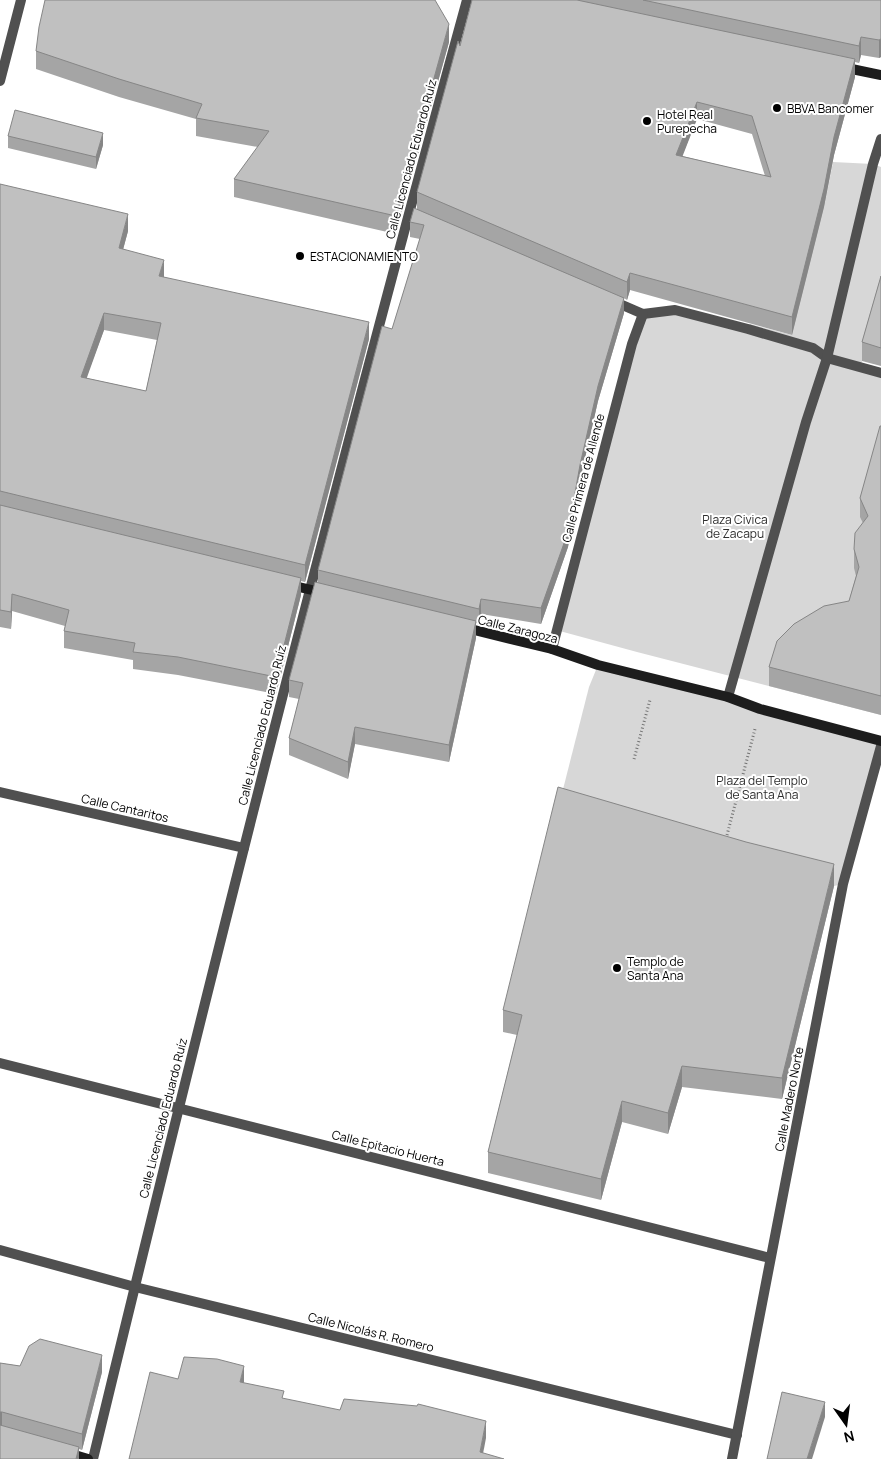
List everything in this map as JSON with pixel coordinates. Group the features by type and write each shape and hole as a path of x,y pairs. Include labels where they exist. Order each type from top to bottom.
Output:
{"street":[{"path":"0,81 21,0"},
{"name":"Calle Licenciado Eduardo Ruíz","path":"93,1459 178,1108 309,590 413,215 467,0"},
{"path":"833,65 881,75"},
{"path":"728,697 806,422 827,358 873,164 881,139"},
{"path":"607,298 643,314 675,310 812,348 827,358 881,373"},
{"name":"Calle Primera de Allende","path":"552,649 632,344 643,314"},
{"path":"280,582 337,596"},
{"name":"Calle Zaragoza","path":"449,624 552,649 598,665 728,697 760,709 881,741"},
{"name":"Calle Madero Norte","path":"732,1459 843,884 881,746"},
{"name":"Calle Cantaritos","path":"0,792 244,848"},
{"name":"Calle Epitacio Huerta","path":"0,1063 770,1258"},
{"name":"Calle Nicolás R. Romero","path":"0,1250 135,1286 737,1435"},
{"path":"62,1452 88,1459"}],"path":[{"path":"634,759 655,680"},
{"path":"726,835 760,709"}],"green space":[{"name":"Plaza Civica de Zacapu","path":"833,162 873,164 881,167 881,295 861,365 881,370 881,715 556,630 643,314 675,310 748,329 750,324 792,335 824,207"},
{"name":"Plaza del Templo de Santa Ana","path":"598,665 881,741 843,884 834,886 558,809 589,687"}],"building":[{"path":"45,0 435,0 449,24 396,216 234,179 269,131 196,118 202,104 36,51"},
{"path":"472,0 577,0 855,59 834,137 824,189 792,317 630,273 627,282 417,192 458,41 460,46","holes":["697,102 752,116 771,177 676,155"]},
{"path":"643,0 881,0 881,39 861,37 859,46"},
{"path":"15,110 103,133 96,157 8,136"},
{"path":"0,184 128,214 119,248 164,260 159,276 369,322 305,565 0,491","holes":["104,313 161,323 146,391 81,377"]},
{"path":"414,208 624,298 598,386 580,465 568,532 541,608 481,599 479,609 318,570 382,326 392,329 424,225 410,222"},
{"path":"881,276 881,348 862,342"},
{"path":"880,426 881,696 769,667 777,641 794,624 824,606 849,601 859,567 854,549 855,533 868,516 860,498"},
{"path":"0,505 301,578 276,677 178,657 133,652 135,643 64,631 69,610 12,594 11,612 0,610"},
{"path":"315,582 476,621 449,745 355,727 348,762 289,738 303,683 289,680"},
{"name":"Templo de Santa Ana","path":"558,787 746,842 834,864 782,1078 682,1066 668,1113 622,1101 601,1179 488,1152 522,1015 503,1010"},
{"path":"40,1339 102,1355 82,1434 0,1412 0,1363 20,1366 29,1346"},
{"path":"184,1357 217,1359 244,1366 240,1382 284,1391 282,1398 340,1410 344,1399 417,1406 418,1404 486,1421 480,1452 504,1459 129,1459 150,1372 178,1379"},
{"path":"782,1392 825,1402 807,1459 767,1459"},
{"path":"0,1425 79,1447 76,1459 0,1459"}],"place":[{"name":"BBVA Bancomer","path":"777,108"},
{"name":"Hotel Real Purepecha","path":"647,121"},
{"name":"ESTACIONAMIENTO","path":"300,256"},
{"name":"Templo de Santa Ana","path":"617,968"}]}
